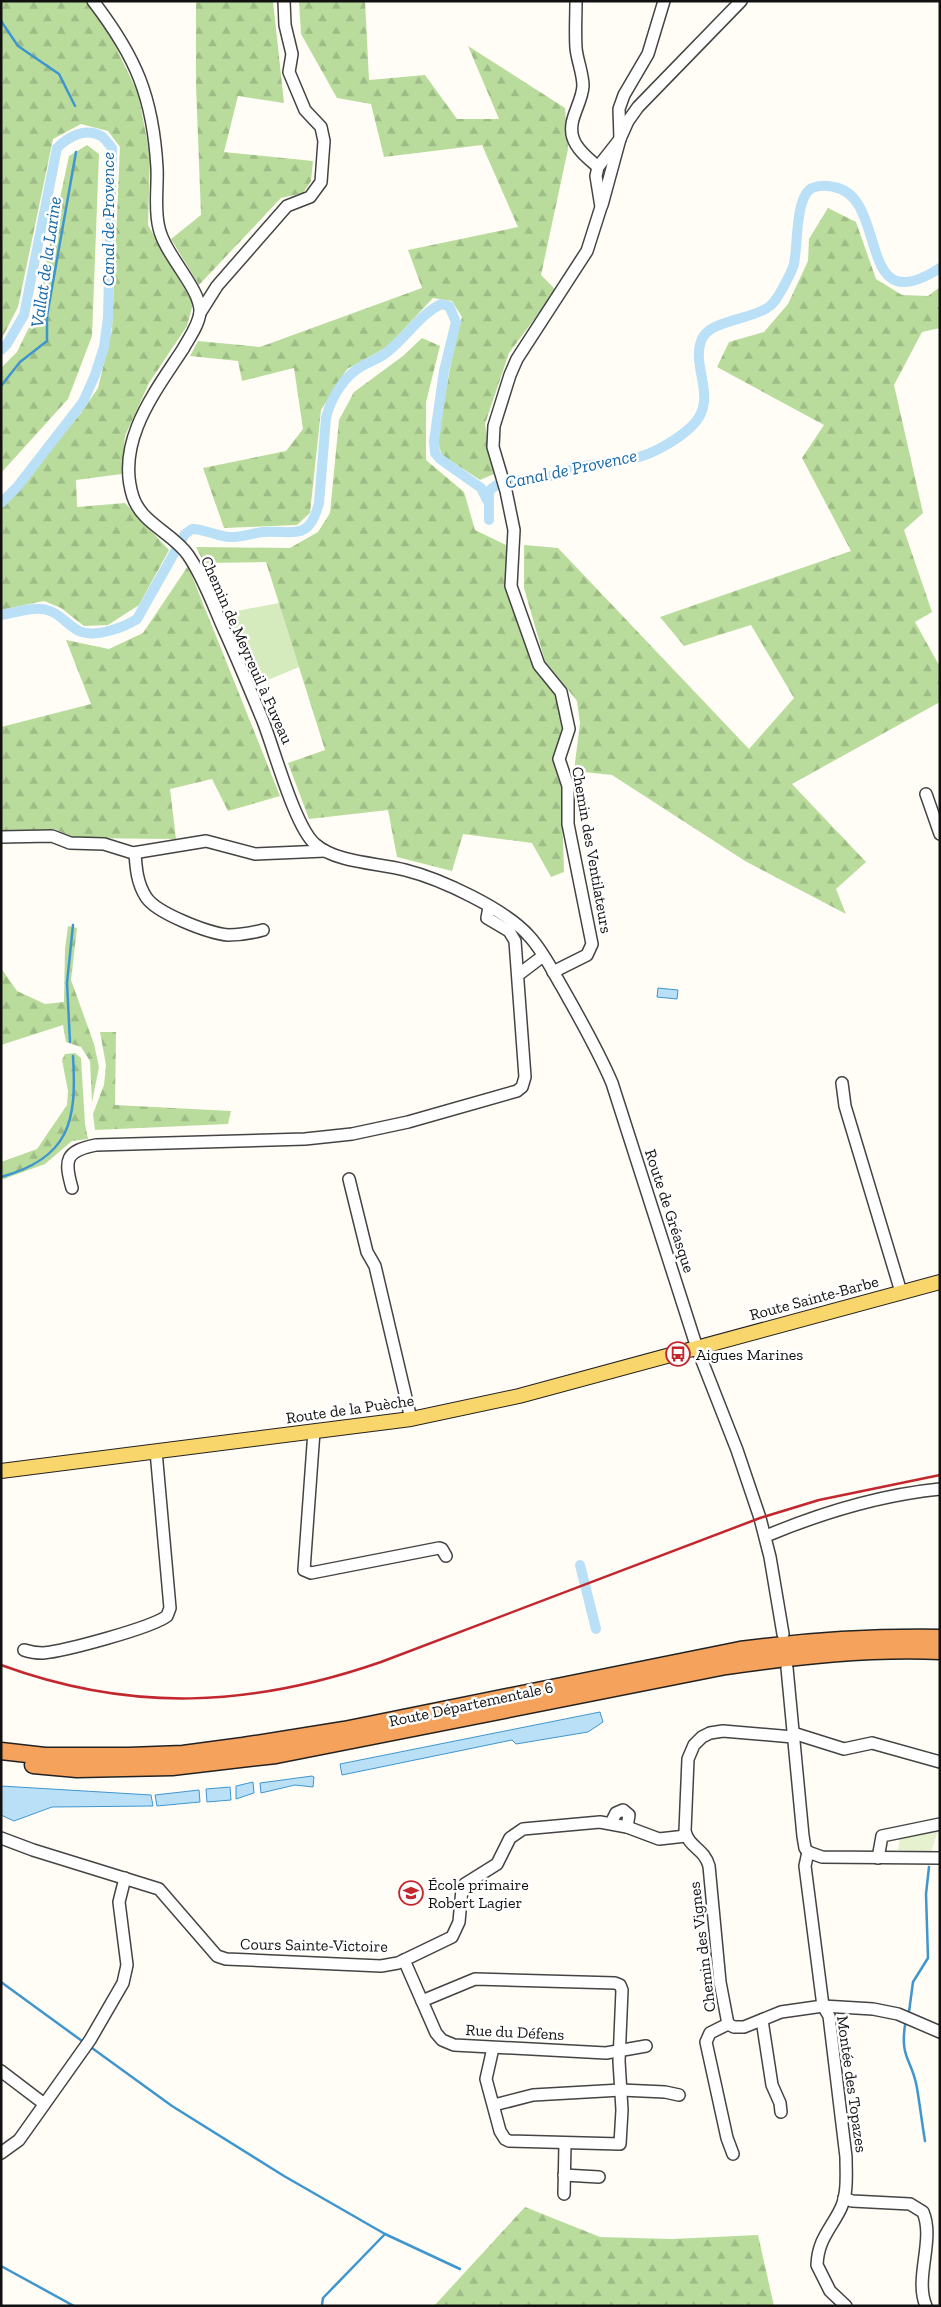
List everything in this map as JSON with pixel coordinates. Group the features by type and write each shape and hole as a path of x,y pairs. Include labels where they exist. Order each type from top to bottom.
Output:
{"highway":[{"name":"Route Départementale 6","path":"1,1751 45,1756 183,1754 344,1730 740,1650 793,1643 852,1639 940,1638"},
{"name":"Route Départementale 6","path":"1,1762 77,1769 123,1769 172,1767 276,1755 726,1666 793,1656 858,1652 940,1651"}],"main road":[{"name":"Route Sainte-Barbe","path":"697,1348 940,1282"},
{"name":"Route de la Puèche","path":"1,1471 411,1419 519,1396 697,1348"}],"street":[{"path":"93,1 134,62 147,97 154,134 158,225 170,255 194,292 200,313"},
{"name":"Chemin de Meyreuil à Fuveau","path":"284,1 285,25 292,54 290,72 305,110 321,127 324,141 321,182 310,198 287,206 217,286 200,313 190,336 143,413 131,448 130,482 133,498 140,512 187,553 200,577 264,722 298,816 311,841 325,850 344,857 406,870 441,881 518,925 530,936 553,972 602,1059 612,1083"},
{"path":"576,1 576,48 583,84 581,102 572,126 573,138 580,150 598,167 620,139 619,109 624,95 648,54 664,1"},
{"path":"601,207 620,139 628,121 638,107 741,1"},
{"name":"Chemin des Ventilateurs","path":"553,972 587,954 592,944 568,824 568,786 560,759 569,729 561,692 539,665 512,586 514,530 493,447 494,426 517,359 587,251 601,207 596,176 598,167"},
{"path":"926,794 940,834"},
{"path":"1,837 52,836 70,843 104,844 135,853 206,841 255,854 325,850"},
{"path":"135,853 137,877 142,889 152,905 159,910 220,933 238,934 263,930"},
{"path":"72,1188 67,1164 68,1158 82,1147 305,1139 352,1134 408,1122 516,1091 522,1087 525,1077 518,975 513,938 508,931 487,918 489,907"},
{"path":"518,975 543,956"},
{"name":"Route de Gréasque","path":"612,1083 697,1348 737,1450 766,1536 783,1634"},
{"path":"842,1083 845,1106 901,1292"},
{"path":"349,1179 368,1252 375,1266 411,1419"},
{"path":"314,1431 304,1570 312,1573 438,1548 442,1549 446,1556"},
{"path":"24,1650 43,1653 56,1650 120,1634 167,1616 170,1608 156,1451"},
{"path":"766,1536 812,1518 860,1504 940,1489"},
{"name":"Montée des Topazes","path":"787,1668 803,1836 805,1848 808,1852 805,1866 823,2006 829,2016 843,2132 846,2180 841,2207 824,2234 817,2265 830,2291 846,2306"},
{"path":"686,1836 684,1825 688,1759 694,1745 710,1733 723,1731 793,1735 844,1749 872,1743 940,1762"},
{"name":"Cours Sainte-Victoire","path":"1,1838 33,1850 159,1889 212,1953 222,1958 380,1966 404,1960 452,1937 457,1928 462,1889 465,1884 500,1862 506,1844 516,1832 523,1829 592,1822 611,1823 658,1838 686,1836"},
{"path":"878,1858 882,1836 940,1824"},
{"name":"Chemin des Vignes","path":"686,1836 692,1845 705,1855 709,1866 720,1982 728,2024 734,2027 744,2027 781,2012 823,2006 873,2009 940,2032"},
{"path":"808,1852 822,1857 940,1858"},
{"path":"1,2153 19,2140 43,2103 90,2040 123,1983 127,1965 119,1902 125,1878"},
{"name":"Rue du Défens","path":"404,1960 436,2033 442,2040 454,2046 606,2053 646,2046"},
{"path":"422,2001 475,1979 618,1984 622,1990 620,2144 509,2142 505,2140 500,2131 486,2079 493,2048"},
{"path":"762,2020 772,2085 780,2103 781,2112"},
{"path":"728,2024 710,2033 706,2042 727,2138 734,2154"},
{"path":"1,2071 43,2103"},
{"path":"494,2105 533,2094 621,2090 665,2092 679,2095"},
{"path":"564,2194 565,2143"},
{"path":"564,2175 599,2177"},
{"path":"844,2198 852,2201 910,2204 924,2212 928,2227 924,2283 926,2306"}],"green space":[{"path":"1,1 85,1 106,27 138,93 150,155 148,225 193,304 187,326 149,383 125,436 122,474 76,480 77,507 125,503 169,550 139,605 108,625 84,626 61,608 44,601 1,610 1,509 81,413 98,388 112,330 120,147 108,131 81,124 53,139 18,307 1,340"},
{"path":"196,1 273,1 284,103 238,96 224,152 313,161 311,181 303,193 281,198 199,285 171,239 201,215 196,85"},
{"path":"299,1 365,1 369,80 425,75 457,119 499,119 468,46 565,108 568,149 541,275 556,290 509,353 485,424 494,474 480,480 442,455 437,440 451,363 462,317 452,301 433,298 387,347 347,369 321,410 310,513 297,525 224,528 203,468 286,451 303,429 294,368 242,381 238,361 190,356 198,341 260,347 422,288 408,250 518,227 482,145 384,157 371,104 337,98 301,34"},
{"path":"87,145 99,154 92,336 68,399 1,473 1,368 17,352 35,315 69,156"},
{"path":"828,208 856,222 876,279 902,295 928,296 940,287 940,328 922,332 894,385 923,513 904,530 932,612 915,622 940,667 940,702 792,784 866,862 836,889 846,914 745,861 612,775 574,771 580,723 577,701 545,661 524,588 524,545 558,548 749,749 794,698 751,625 684,646 660,617 851,551 802,458 824,425 717,367 729,342 764,332 788,304 808,261 809,239"},
{"path":"422,338 440,346 426,402 426,460 464,492 475,530 506,545 507,583 530,661 570,706 574,724 561,781 564,872 551,877 532,843 463,834 452,871 397,857 388,810 309,819 288,763 325,750 266,562 204,563 196,547 290,548 318,532 330,513 339,420 354,392 403,356"},
{"path":"188,566 280,796 228,811 212,779 170,789 176,839 74,838 55,829 1,834 1,727 91,704 66,640 109,649 143,633"},
{"path":"279,603 299,667 258,684 226,613"},
{"path":"68,926 77,928 71,980 94,1044 99,1067 92,1102 90,1061 81,1047 66,1042 63,1025 1,1045 1,968 17,991 45,1004 64,1002 65,949"},
{"path":"100,1032 116,1032 115,1105 231,1111 228,1124 95,1130 93,1114 104,1085 106,1065"},
{"path":"75,1053 81,1058 85,1124 88,1139 72,1141 45,1164 1,1180 1,1162 37,1149 67,1105 68,1091 62,1060 65,1054"},
{"path":"938,1831 931,1852 898,1850 900,1837"},
{"path":"525,2207 600,2237 672,2239 758,2235 774,2306 434,2306"}],"water":[{"path":"658,988 678,990 677,999 657,997"},
{"path":"600,1712 603,1722 588,1732 516,1744 512,1740 342,1775 340,1764"},
{"path":"314,1777 313,1787 295,1785 261,1793 260,1783"},
{"path":"253,1782 254,1793 236,1799 236,1786"},
{"path":"1,1786 151,1795 153,1806 52,1807 14,1821 1,1815"},
{"path":"230,1787 231,1800 207,1802 206,1789"},
{"path":"199,1790 200,1802 157,1806 155,1795"}],"waterway":[{"name":"Vallat de la Larine","path":"1,21 18,46 59,74 75,106"},
{"name":"Canal de Provence","path":"1,350 7,344 24,315 57,148 77,134 95,133 101,136 112,148 108,318 104,347 95,375 83,402 17,487 1,503"},
{"name":"Vallat de la Larine","path":"1,386 20,362 47,341 47,316 76,152"},
{"name":"Canal de Provence","path":"489,520 489,491 501,483 546,477 579,467 642,456 664,446 691,427 699,417 703,406 704,395 699,362 701,341 705,334 720,324 760,312 775,301 794,264 800,211 807,193 812,188 831,186 851,196 862,212 883,270 895,280 913,281 940,268"},
{"name":"Canal de Provence","path":"1,615 30,609 42,609 56,614 79,631 86,633 109,631 137,619 185,534 192,529 233,537 263,532 292,532 305,529 315,515 319,503 326,418 337,392 351,375 386,353 419,320 441,304 449,306 456,322 444,371 434,441 435,453 440,459 481,488 487,500"},
{"path":"70,1042 67,983 73,925"},
{"path":"1,1177 24,1169 42,1159 55,1148 64,1134 70,1118 73,1100 73,1056"},
{"path":"580,1565 596,1629"},
{"path":"909,2012 913,1982 928,1958 926,1894 929,1867"},
{"path":"1,1982 82,2041"},
{"path":"905,2025 905,2052 915,2078 925,2141"},
{"path":"92,2048 172,2106 284,2176 385,2234 323,2298 322,2305"},
{"path":"385,2234 460,2269"},
{"path":"1,2266 74,2306"}],"railway":[{"path":"1,1665 50,1680 97,1691 145,1697 191,1698 238,1695 285,1688 333,1677 381,1662 760,1518 819,1500 940,1475"}],"place":[{"name":"Aigues Marines","path":"678,1354"},
{"name":"École primaire Robert Lagier","path":"411,1893"}]}
